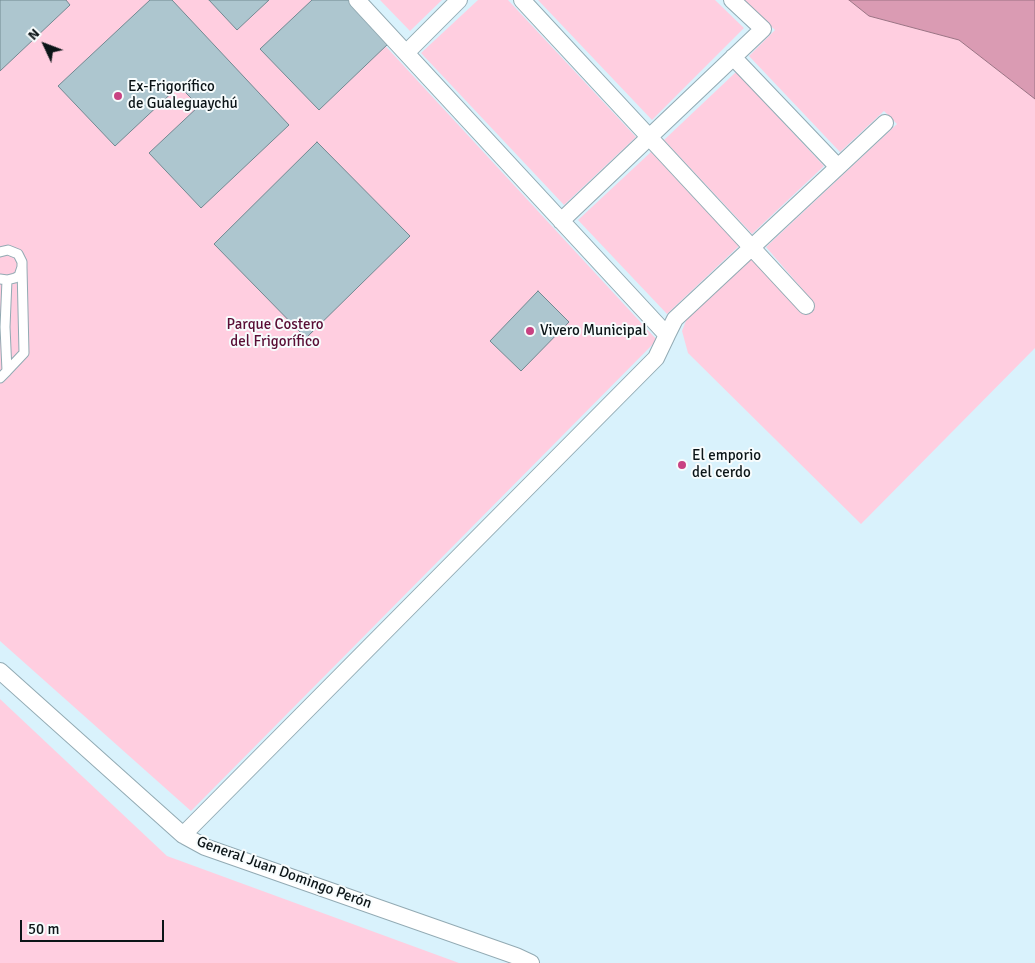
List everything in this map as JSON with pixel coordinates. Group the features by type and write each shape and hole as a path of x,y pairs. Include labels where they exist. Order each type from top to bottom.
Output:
{"street":[{"path":"357,0 667,335"},
{"path":"406,52 460,0"},
{"path":"522,0 806,306"},
{"path":"561,221 763,29 732,0"},
{"path":"733,57 838,167"},
{"path":"183,835 656,358 675,319 885,123"},
{"name":"General Juan Domingo Perón","path":"0,671 183,835 205,847 516,956 531,963"}],"lane":[{"path":"0,252 8,250 18,254 22,262 24,353 0,378"},
{"path":"7,371 3,281 19,276 22,267"}],"green space":[{"name":"Parque Costero del Frigorífico","path":"0,0 343,0 657,340 191,811 0,641"},
{"path":"380,0 442,0 410,31"},
{"path":"478,0 508,0 636,137 564,205 421,53"},
{"path":"538,0 715,0 744,28 652,120"},
{"path":"744,0 849,0 869,16 959,40 1035,99 1035,348 861,524 688,353 682,331 687,318 751,258 809,297 766,247 897,124 884,111 840,152 749,56 775,30"},
{"path":"736,72 824,166 752,234 664,140"},
{"path":"651,152 739,246 667,314 578,220"},
{"path":"0,699 167,856 459,963 0,963"}],"shaded area":[{"path":"849,0 1035,0 1035,99 959,40 869,16"}],"building":[{"path":"0,0 66,0 70,5 0,71"},
{"name":"Ex-Frigorífico de Gualeguaychú","path":"150,0 172,0 289,125 201,208 149,153 199,106 179,86 115,146 58,86"},
{"path":"209,0 269,0 237,30"},
{"name":"Ex-Frigorífico de Gualeguaychú","path":"312,0 348,0 389,43 319,110 260,49"},
{"path":"317,142 410,236 306,338 214,244"},
{"name":"Vivero Municipal","path":"538,291 569,322 521,371 490,341"}],"place":[{"name":"Ex-Frigorífico de Gualeguaychú","path":"118,96"},
{"name":"Vivero Municipal","path":"530,331"},
{"name":"El emporio del cerdo","path":"682,465"}]}
